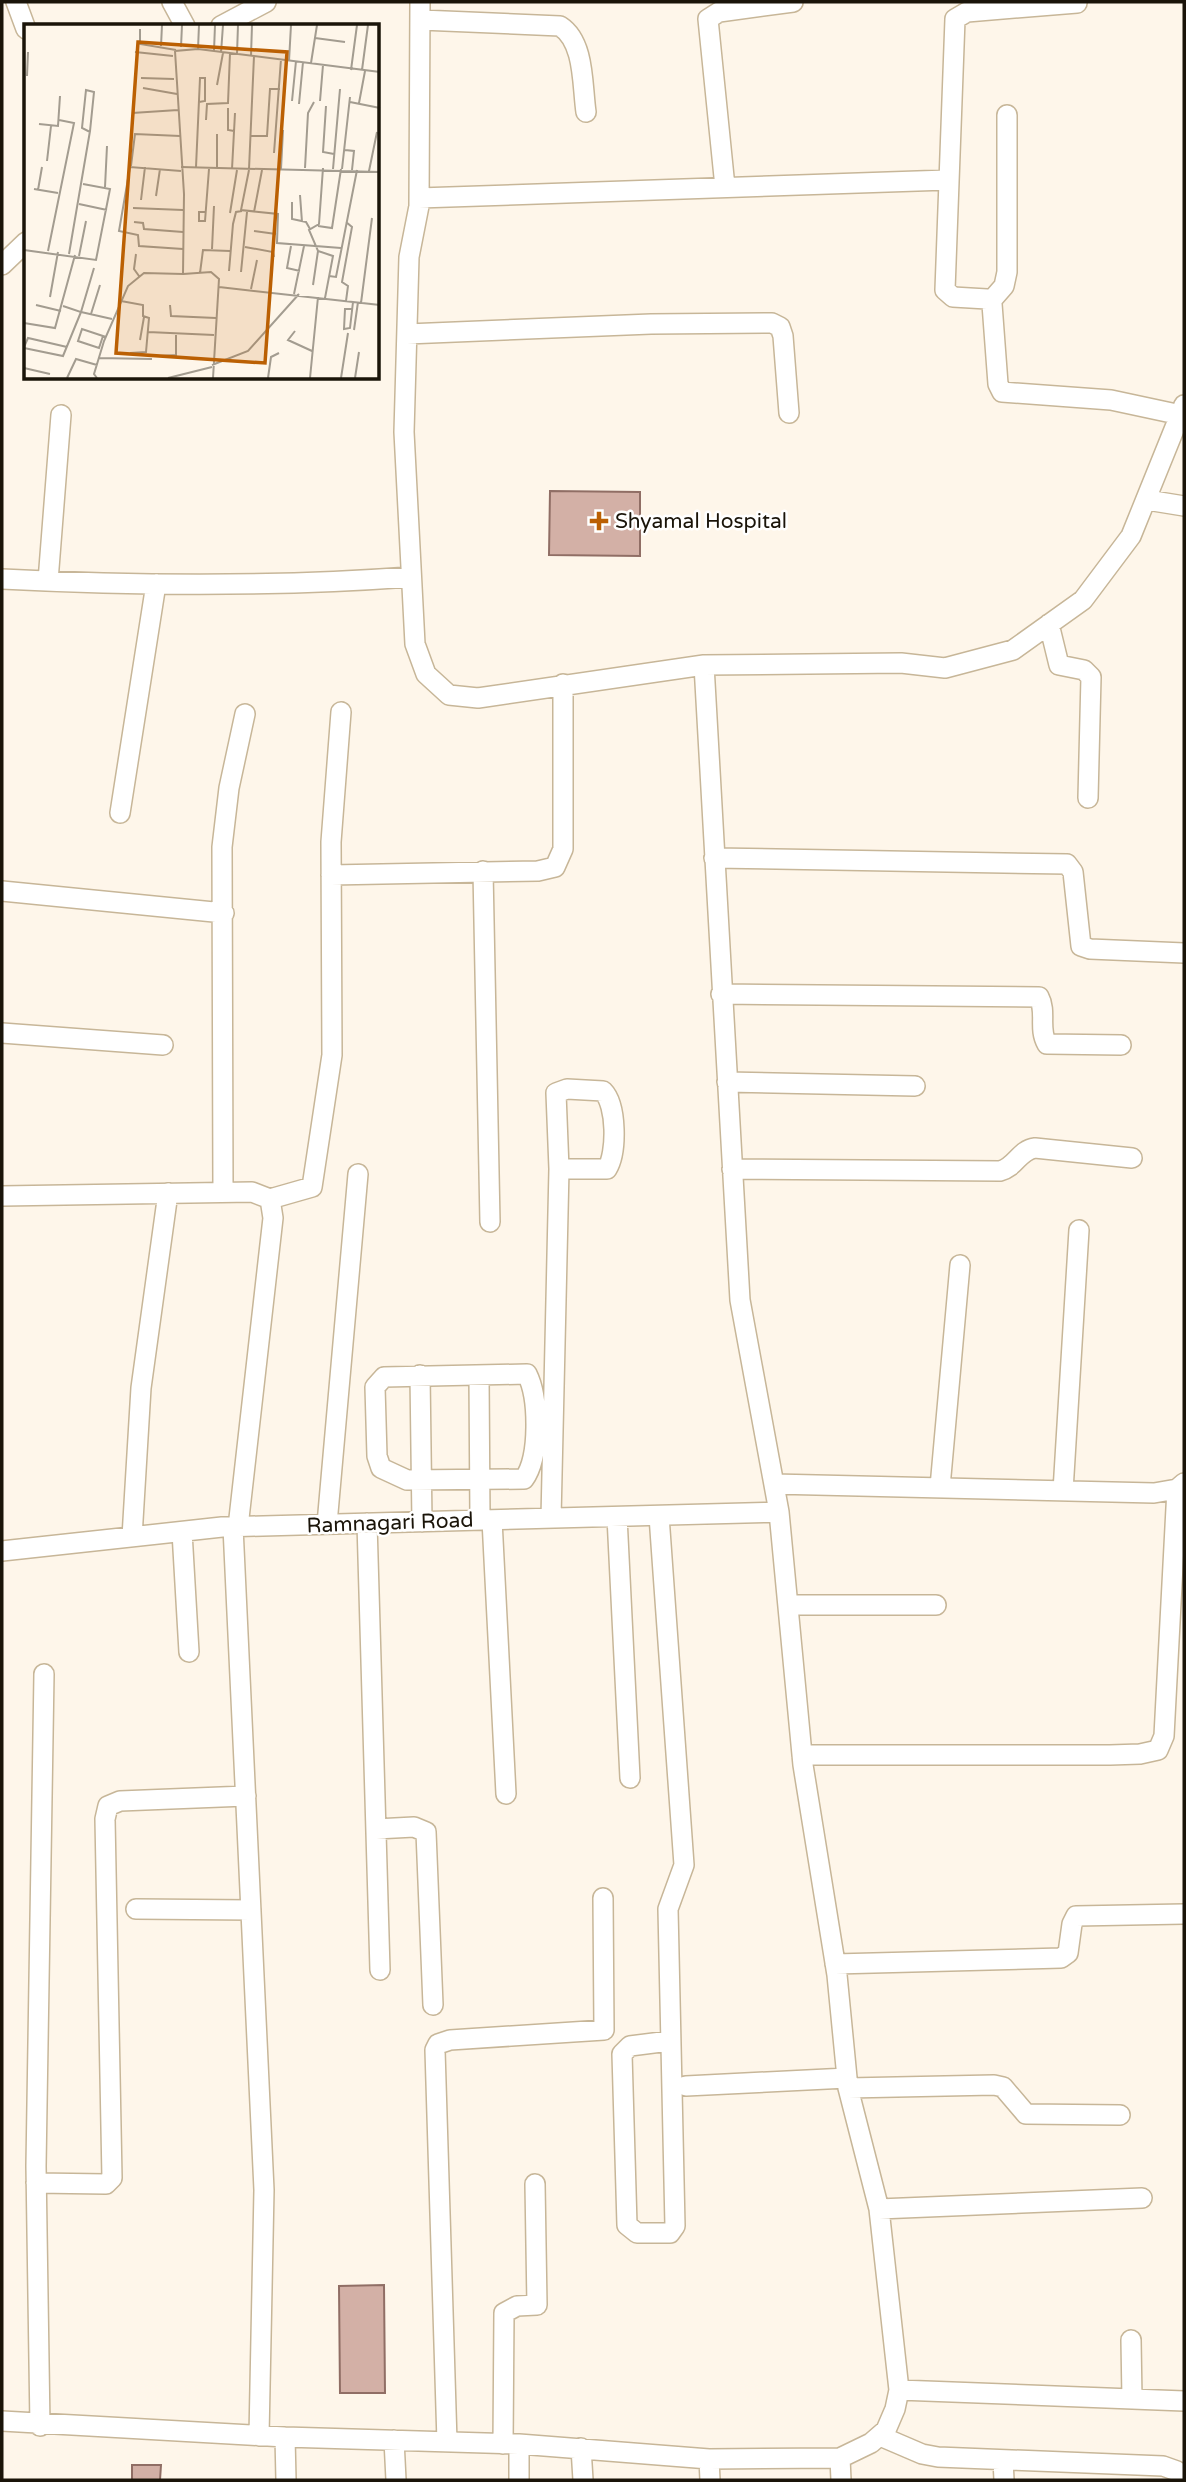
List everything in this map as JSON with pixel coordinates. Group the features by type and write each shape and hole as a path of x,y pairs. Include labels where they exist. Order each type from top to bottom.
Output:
{"street":[{"path":"16,2 24,24"},
{"path":"172,2 184,24"},
{"path":"225,24 266,2"},
{"path":"725,187 708,19 719,12 793,2"},
{"path":"990,302 953,297 945,290 947,180 957,17 967,12 1077,3"},
{"path":"586,112 574,38 560,26 421,11 419,198 409,257 404,432 415,644 426,674 449,695 478,698 704,665 901,663 945,668 1013,650 1083,600 1132,536 1183,410 1111,400 1002,392 998,378 990,302 1004,286 1007,272 1007,114"},
{"path":"419,198 947,180"},
{"path":"2,265 24,244"},
{"path":"407,334 772,323 780,327 783,336 789,413"},
{"path":"48,581 61,415"},
{"path":"1147,500 1184,506"},
{"path":"2,579 156,584 321,584 410,577"},
{"path":"120,813 156,584"},
{"path":"1049,624 1056,662 1063,667 1088,672 1093,683 1088,797"},
{"path":"2,2421 40,2426 511,2444 709,2459 840,2458 880,2436 886,2430 895,2409 899,2390 879,2209 847,2083 835,1964 802,1755 779,1512 740,1300 704,665"},
{"path":"331,875 549,870 559,863 563,849 563,684"},
{"path":"2,1196 223,1191 252,1192 270,1199 309,1190 313,1183 332,1055 331,875 341,712"},
{"path":"223,1191 224,822 245,714"},
{"path":"714,858 1067,864 1073,872 1081,946 1090,949 1184,953"},
{"path":"483,871 490,1222"},
{"path":"2,891 224,913"},
{"path":"722,994 1039,997 1043,1005 1042,1035 1047,1044 1121,1045"},
{"path":"2,1033 163,1045"},
{"path":"727,1082 915,1086"},
{"path":"551,1518 559,1169 556,1093 567,1088 603,1091 611,1106 612,1161 607,1169 559,1169"},
{"path":"732,1169 1000,1171 1011,1167 1025,1150 1035,1149 1132,1158"},
{"path":"327,1524 358,1174"},
{"path":"132,1537 141,1388 168,1193"},
{"path":"259,2435 264,2200 235,1527 273,1218 270,1199"},
{"path":"1063,1491 1079,1230"},
{"path":"940,1487 960,1265"},
{"path":"527,1374 534,1389 534,1458 524,1479 422,1480 391,1475 381,1468 377,1456 375,1387 384,1377 480,1376 527,1374"},
{"path":"420,1375 422,1522"},
{"path":"480,1376 478,1480 486,1520 506,1794"},
{"path":"774,1483 1154,1493 1180,1486 1164,1736 1158,1750 1140,1754 1110,1755 802,1755"},
{"name":"Ramnagari Road","path":"2,1551 235,1527 779,1512"},
{"path":"659,1516 684,1865 668,1909 675,2226 670,2233 637,2233 627,2225 622,2054 629,2046 669,2041"},
{"path":"617,1517 630,1779"},
{"path":"367,1523 380,1970"},
{"path":"182,1532 189,1652"},
{"path":"788,1605 936,1605"},
{"path":"40,2426 36,2183 44,1674"},
{"path":"36,2183 106,2184 112,2178 105,1819 108,1806 120,1801 246,1796"},
{"path":"376,1829 414,1826 426,1832 433,2005"},
{"path":"447,2442 435,2050 438,2044 450,2040 604,2030 603,1898"},
{"path":"136,1909 251,1910"},
{"path":"835,1964 1061,1958 1068,1953 1072,1924 1076,1916 1184,1914"},
{"path":"686,2086 847,2083 994,2085 1003,2087 1026,2114 1121,2115"},
{"path":"519,2480 511,2444 504,2313 517,2306 537,2305 535,2184"},
{"path":"879,2209 1142,2198"},
{"path":"1131,2340 1132,2399"},
{"path":"899,2390 1184,2401"},
{"path":"880,2436 922,2454 1003,2459 1121,2472 1173,2468 1181,2480"},
{"path":"285,2437 286,2480"},
{"path":"394,2441 396,2480"},
{"path":"581,2448 583,2480"},
{"path":"840,2458 841,2480"},
{"path":"709,2459 710,2480"},
{"path":"1003,2459 1004,2480"}],"building":[{"path":"550,491 640,492 640,556 549,555"},
{"path":"384,2285 385,2393 340,2393 339,2286"},
{"path":"132,2465 161,2465 160,2480 132,2480"}],"place":[{"name":"Shyamal Hospital","path":"599,521"}]}
